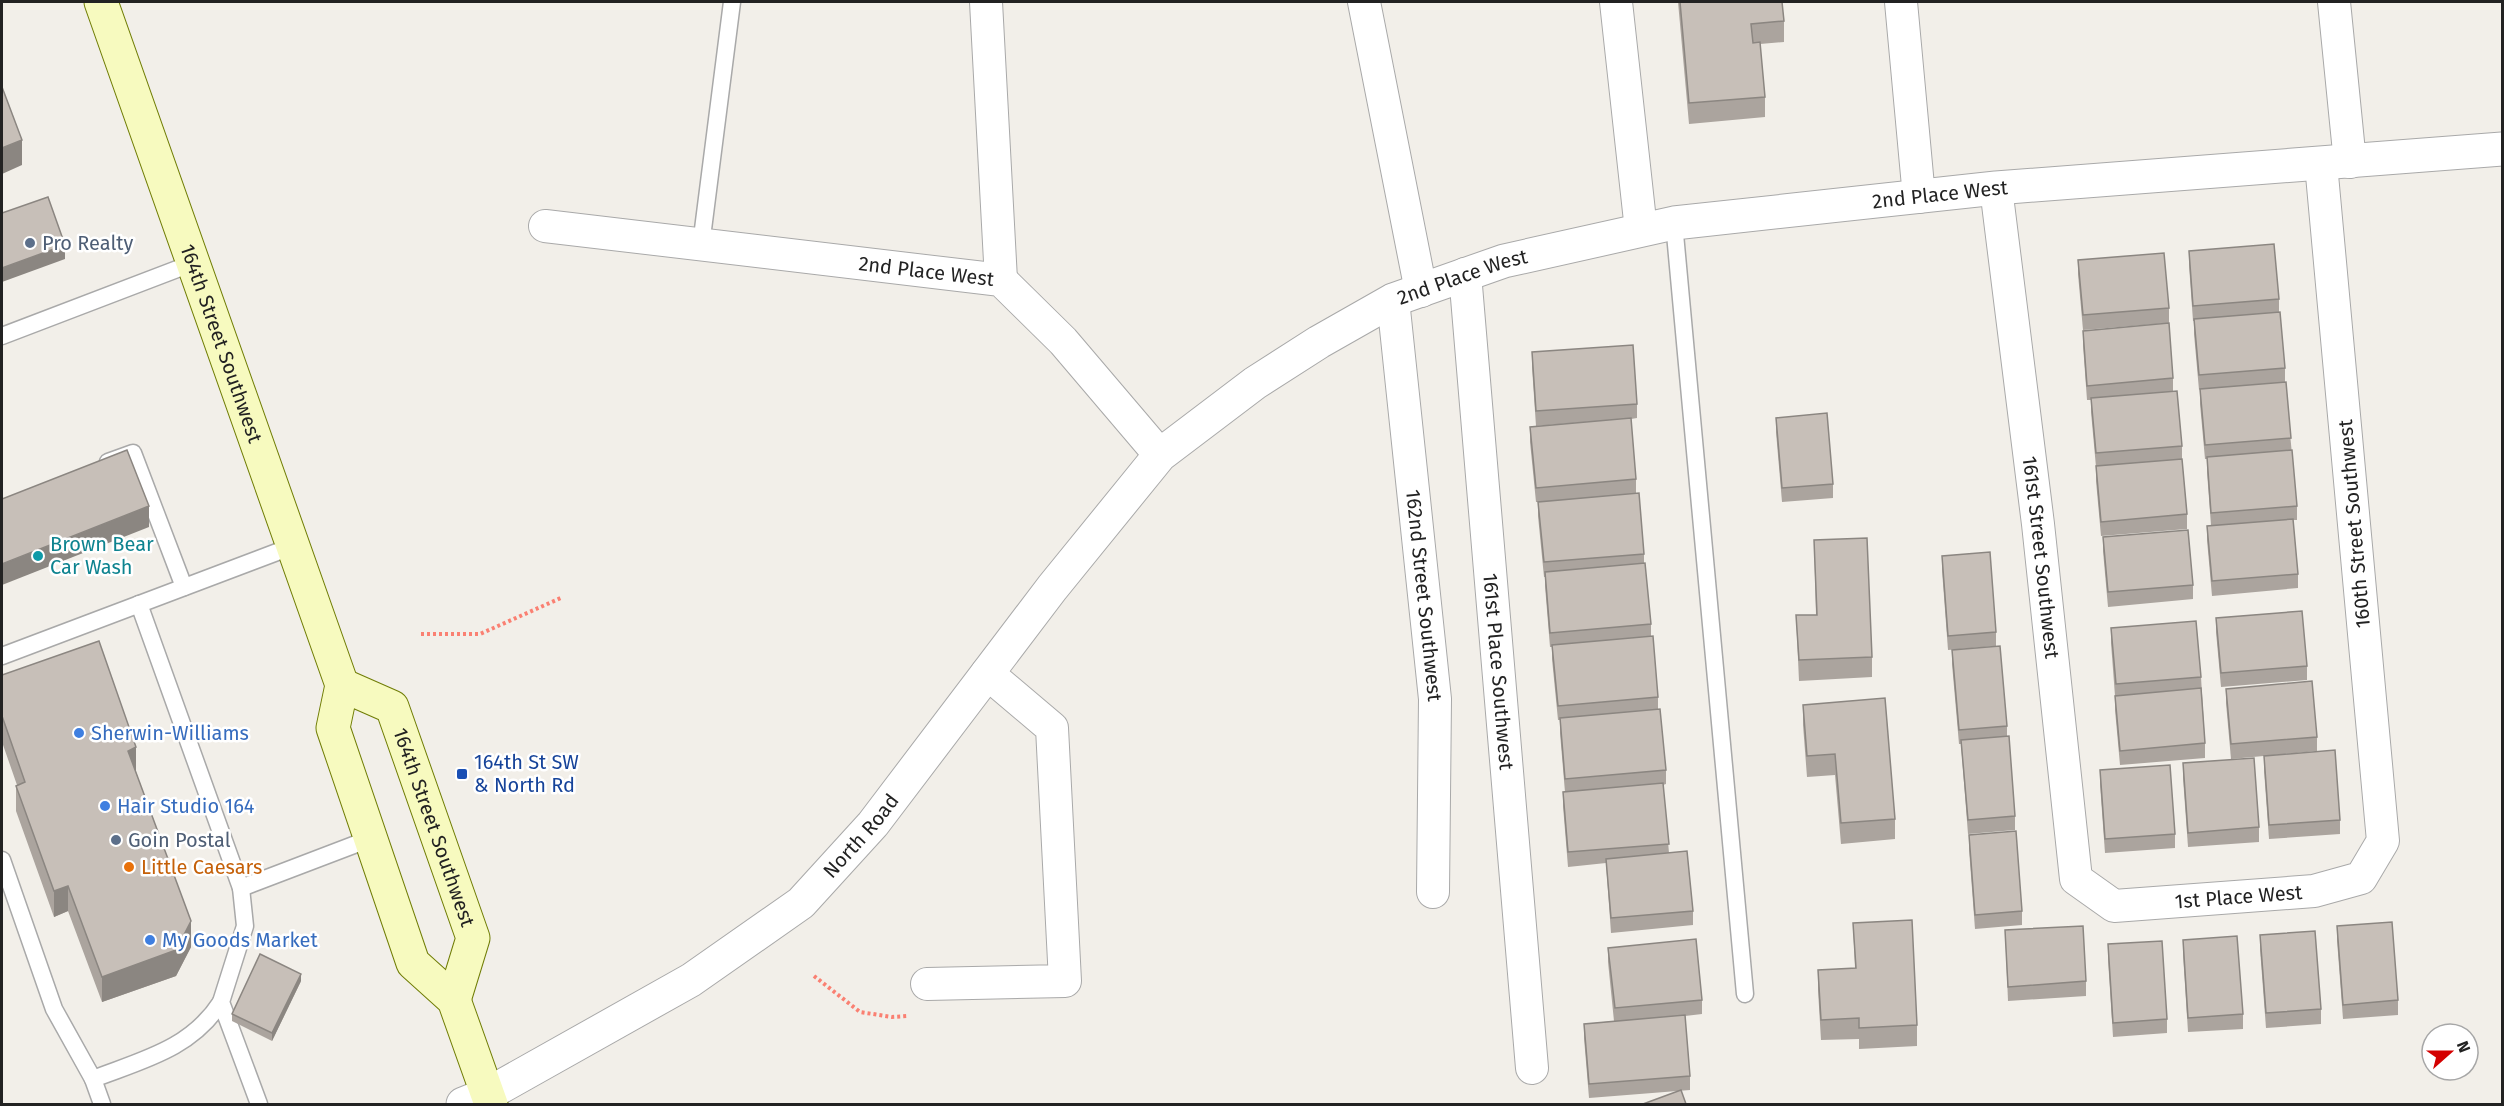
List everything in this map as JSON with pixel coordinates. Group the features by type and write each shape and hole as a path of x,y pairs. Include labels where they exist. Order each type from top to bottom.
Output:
{"main road":[{"name":"164th Street Southwest","path":"101,2 342,685 392,707 404,740 472,938 454,1000"},
{"path":"342,685 333,728 413,963 454,1000 481,1101"}],"street":[{"path":"986,2 1001,280"},
{"name":"162nd Street Southwest","path":"1364,2 1407,296 1435,699 1433,892"},
{"path":"1616,2 1641,230"},
{"path":"1901,2 1919,197"},
{"name":"160th Street Southwest","path":"2334,2 2335,163 2383,841 2361,878"},
{"name":"2nd Place West","path":"545,226 1001,280 1063,341 1160,455 1255,383 1319,342 1407,296 1504,261 1674,223 1996,189 2502,149"},
{"name":"161st Street Southwest","path":"1996,189 2038,524 2076,879 2114,906"},
{"name":"161st Place Southwest","path":"1466,274 1532,1068"},
{"name":"North Road","path":"481,1101 691,980 801,903 873,824 1052,588 1160,455"},
{"path":"927,984 1065,981 1052,728 987,674"},
{"name":"1st Place West","path":"2114,906 2314,891 2361,878"}],"lane":[{"path":"701,245 732,2"},
{"path":"1674,223 1745,994"},
{"path":"2,336 194,262"},
{"path":"89,469 133,453 184,587"},
{"path":"2,656 293,546"},
{"path":"93,1079 173,1048 207,1024 221,1002 245,926 241,888 139,604"},
{"path":"241,888 372,838"},
{"path":"2,860 54,1009 93,1079 102,1104"},
{"path":"221,1002 259,1104"}],"path":[{"path":"421,634 480,634 563,597"},
{"path":"814,976 860,1012 892,1017 910,1015"}],"building":[{"path":"1680,2 1782,2 1784,21 1751,24 1753,43 1760,42 1765,97 1689,103"},
{"path":"2,87 22,140 2,148"},
{"name":"Pro Realty","path":"48,197 65,245 2,268 2,213"},
{"path":"2274,244 2279,299 2193,306 2189,251"},
{"path":"2164,253 2169,308 2083,315 2078,260"},
{"path":"2280,312 2285,368 2199,375 2194,319"},
{"path":"2169,323 2173,378 2087,386 2083,331"},
{"path":"1633,345 1637,404 1536,411 1532,352"},
{"path":"2286,382 2291,438 2205,445 2200,389"},
{"path":"2177,391 2182,446 2096,453 2091,398"},
{"path":"1827,413 1833,484 1782,488 1776,418"},
{"path":"1631,418 1636,479 1536,488 1530,427"},
{"name":"Brown Bear Car Wash","path":"127,450 149,506 2,564 2,499"},
{"path":"2292,450 2297,506 2211,513 2207,457"},
{"path":"2182,459 2187,514 2101,522 2096,466"},
{"path":"1639,493 1644,554 1544,562 1538,502"},
{"path":"2293,519 2298,574 2212,581 2207,526"},
{"path":"2188,530 2193,585 2108,592 2103,537"},
{"path":"1867,538 1872,657 1799,660 1796,615 1817,615 1814,540"},
{"path":"1990,552 1996,632 1948,636 1942,556"},
{"path":"1645,563 1651,624 1550,633 1545,572"},
{"path":"2302,611 2307,666 2221,673 2216,618"},
{"path":"2196,621 2201,677 2116,684 2111,628"},
{"path":"1653,636 1658,697 1558,706 1552,645"},
{"path":"99,641 136,747 128,751 191,921 176,950 102,977 68,886 54,891 16,786 25,782 2,716 2,675"},
{"path":"2000,646 2007,726 1959,730 1952,650"},
{"path":"2312,681 2317,737 2231,744 2226,689"},
{"path":"2201,688 2205,743 2120,751 2115,696"},
{"path":"1885,698 1895,819 1841,823 1835,754 1807,756 1803,705"},
{"path":"1660,709 1666,770 1565,779 1560,718"},
{"path":"2009,736 2015,816 1968,820 1961,740"},
{"path":"2335,750 2340,820 2269,825 2264,756"},
{"path":"2254,758 2259,827 2188,833 2183,763"},
{"path":"2170,765 2175,834 2105,839 2100,770"},
{"path":"1663,783 1669,844 1568,852 1563,792"},
{"path":"2016,831 2022,911 1975,915 1969,835"},
{"path":"1687,851 1693,911 1611,918 1606,859"},
{"path":"1912,920 1917,1025 1859,1028 1859,1018 1821,1020 1818,970 1856,968 1853,923"},
{"path":"2392,922 2398,1000 2343,1005 2337,926"},
{"path":"2083,926 2086,981 2008,987 2005,930"},
{"path":"2315,931 2321,1009 2266,1013 2260,935"},
{"path":"2237,936 2243,1014 2188,1018 2183,940"},
{"path":"1696,939 1702,1000 1615,1008 1608,948"},
{"path":"2162,941 2167,1019 2113,1023 2108,944"},
{"path":"260,954 301,974 272,1033 232,1014"},
{"path":"1685,1015 1690,1076 1589,1084 1584,1024"},
{"path":"1681,1090 1686,1104 1643,1104"}],"place":[{"name":"Pro Realty","path":"30,243"},
{"name":"Brown Bear Car Wash","path":"38,556"},
{"name":"Sherwin-Williams","path":"79,733"},
{"name":"164th St SW & North Rd","path":"462,774"},
{"name":"Hair Studio 164","path":"105,806"},
{"name":"Goin Postal","path":"116,840"},
{"name":"Little Caesars","path":"129,867"},
{"name":"My Goods Market","path":"150,940"}]}
